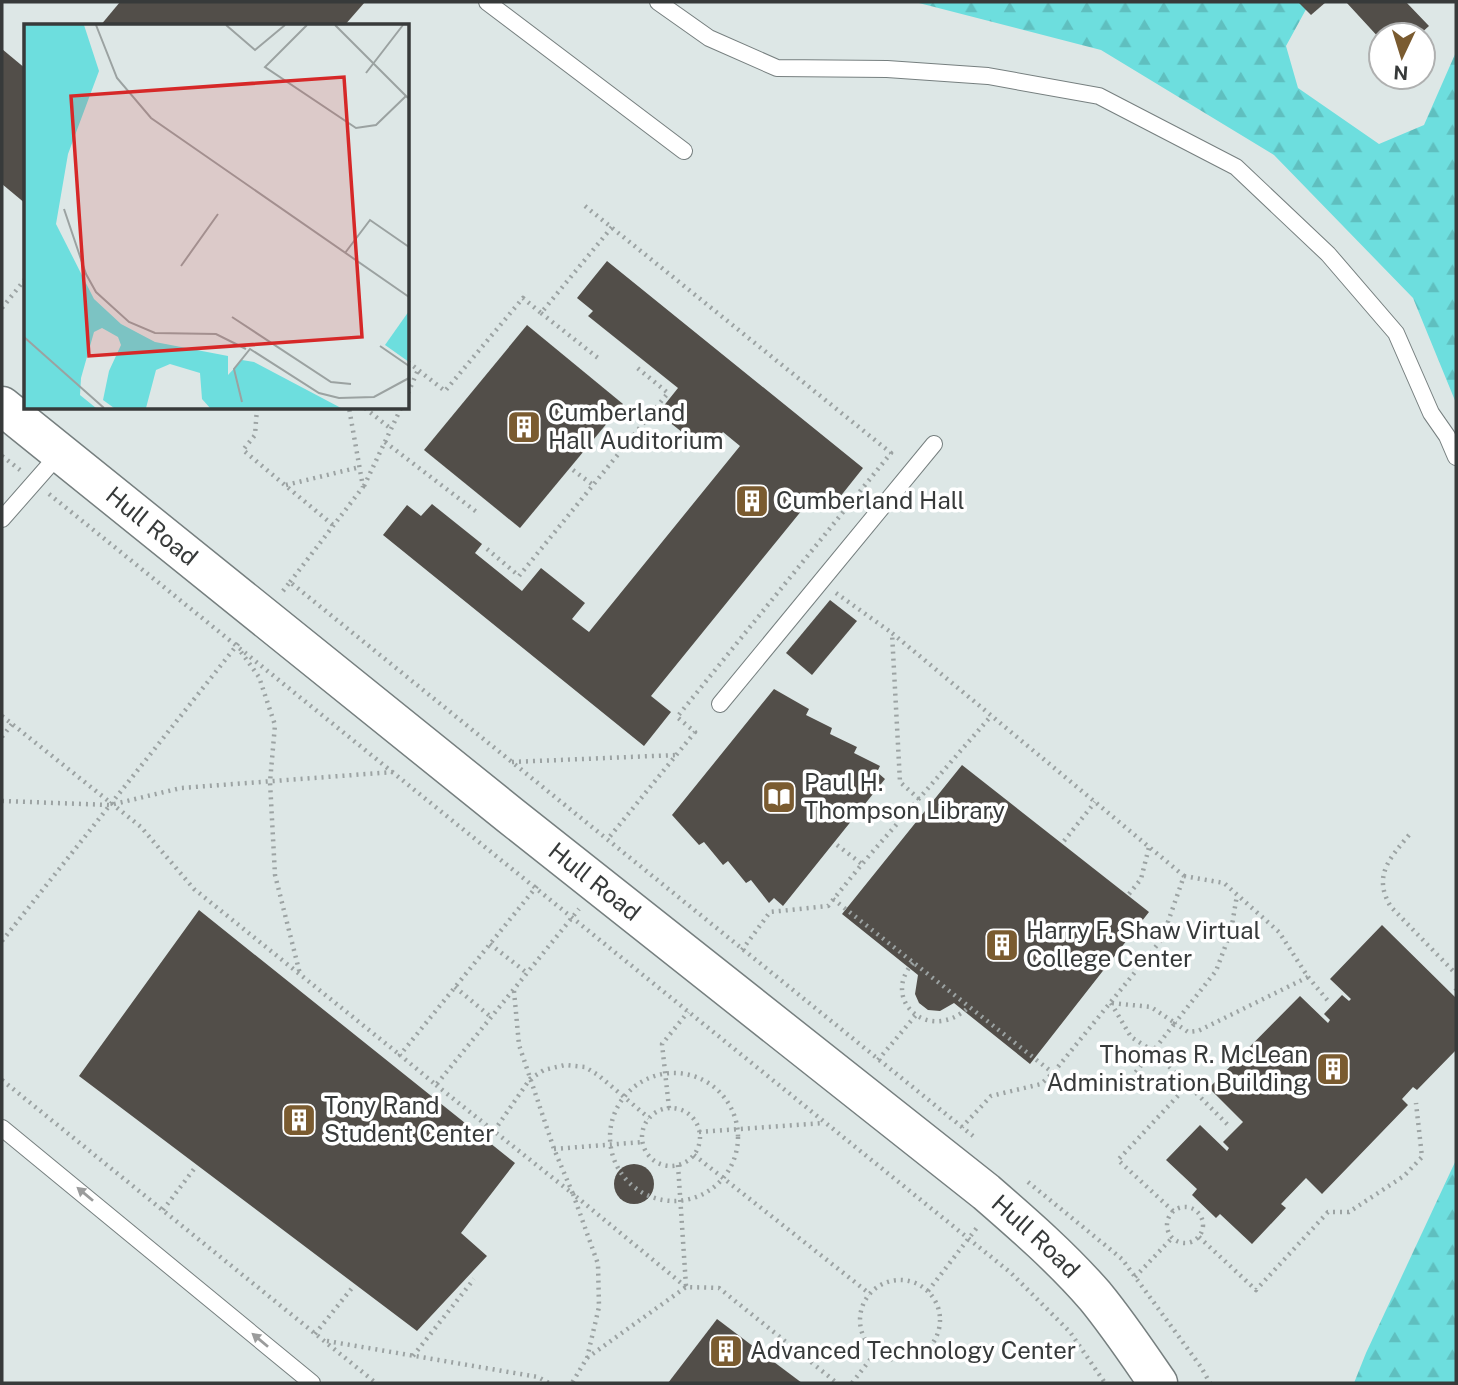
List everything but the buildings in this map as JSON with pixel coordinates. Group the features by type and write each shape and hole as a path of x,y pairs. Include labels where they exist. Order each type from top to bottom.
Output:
{"street":[{"name":"Hull Road","path":"2,405 598,886 998,1202 1042,1241 1094,1296 1129,1340 1158,1383"}],"lane":[{"path":"487,2 684,151"},
{"path":"657,2 709,38 776,68 887,69 988,76 1099,96 1236,167 1328,254 1396,333 1431,413 1447,436 1456,457"},
{"path":"720,704 934,444"},
{"path":"2,519 60,453"},
{"path":"2,1128 312,1383"}],"path":[{"path":"585,206 891,453 677,718 695,732 607,840"},
{"path":"541,313 612,227"},
{"path":"2,308 24,280"},
{"path":"410,364 445,391 523,298 598,358"},
{"path":"487,549 519,576 593,485 667,393 635,366"},
{"path":"410,388 418,370"},
{"path":"257,410 255,435 243,450 334,526"},
{"path":"349,410 363,487"},
{"path":"368,410 391,429"},
{"path":"290,582 363,487 400,410"},
{"path":"384,442 478,513"},
{"path":"2,456 1011,1273 1070,1332 1105,1383"},
{"path":"285,485 360,467"},
{"path":"573,470 593,485"},
{"path":"800,566 892,633 1184,876 1224,883 1279,932 1308,977 1329,1002"},
{"path":"892,633 900,782 919,799"},
{"path":"237,645 258,677 275,725 270,782 275,876 300,975"},
{"path":"2,941 237,645"},
{"path":"2,716 152,838 194,889 687,1287"},
{"path":"742,950 770,912 828,906 991,716"},
{"path":"2,737 12,724"},
{"path":"511,762 677,755"},
{"path":"2,801 110,805 181,788 393,772"},
{"path":"1064,841 1095,802"},
{"path":"1409,835 1384,870 1382,878 1385,898 1456,974"},
{"path":"837,845 862,864"},
{"path":"1129,894 1141,879 1149,847"},
{"path":"400,1055 535,887 563,857"},
{"path":"962,1127 991,1096 1041,1084 1053,1073 1162,939 1184,876"},
{"path":"436,1085 598,886"},
{"path":"1121,1090 1216,971 1231,931 1237,895"},
{"path":"832,900 1053,1073"},
{"path":"490,944 527,972"},
{"path":"912,962 906,969 902,983 903,995 916,1015 926,1021 938,1023 950,1020 969,1007"},
{"path":"1111,1002 1151,1007 1188,1032 1198,1031 1308,977"},
{"path":"454,987 491,1017"},
{"path":"514,989 519,1045 554,1149 598,1264 599,1307 587,1358 572,1383"},
{"path":"1111,1002 1131,1037 1153,1051 1228,1125"},
{"path":"669,1108 662,1044 688,1012"},
{"path":"878,1060 916,1015"},
{"path":"494,1131 530,1079 544,1070 565,1065 585,1067 649,1118"},
{"path":"665,1073 689,1074 709,1082 724,1097 735,1116 738,1138 734,1159 724,1178 709,1191 689,1199 668,1201 648,1196 631,1185 617,1169 610,1144 610,1128 616,1108 628,1091 646,1079 665,1073"},
{"path":"2,1080 376,1383"},
{"path":"1173,1211 1118,1160 1188,1085"},
{"path":"1199,1237 1256,1290 1328,1212 1349,1212 1404,1176 1422,1157 1416,1103"},
{"path":"669,1108 687,1113 694,1120 699,1132 699,1147 694,1155 678,1165 669,1166 652,1158 643,1142 642,1132 649,1118 669,1108"},
{"path":"699,1132 825,1123"},
{"path":"554,1149 643,1142"},
{"path":"694,1155 870,1294"},
{"path":"678,1165 687,1287"},
{"path":"163,1210 194,1169"},
{"path":"928,1291 998,1202"},
{"path":"1184,1206 1200,1214 1204,1226 1199,1237 1189,1243 1172,1238 1166,1227 1173,1211 1184,1206"},
{"path":"1135,1277 1172,1238"},
{"path":"413,1356 474,1279"},
{"path":"905,1280 928,1291 936,1301 940,1328 936,1340 927,1351 902,1361 888,1359 866,1343 861,1331 863,1304 880,1285 905,1280"},
{"path":"587,1358 687,1287 719,1288 837,1383"},
{"path":"315,1334 352,1289"},
{"path":"324,1341 538,1377 549,1383"},
{"path":"852,1383 876,1352"}],"green space":[{"path":"915,2 1310,2 1286,46 1298,88 1379,144 1424,125 1456,52 1456,403 1413,298 1274,155 1101,50"},
{"path":"1456,1160 1456,1383 1354,1383 1366,1353"}],"place":[{"name":"Cumberland Hall Auditorium","path":"524,427"},
{"name":"Cumberland Hall","path":"752,501"},
{"name":"Paul H. Thompson Library","path":"779,797"},
{"name":"Harry F. Shaw Virtual College Center","path":"1002,945"},
{"name":"Thomas R. McLean Administration Building","path":"1333,1069"},
{"name":"Tony Rand Student Center","path":"299,1120"},
{"name":"Advanced Technology Center","path":"726,1351"}]}
